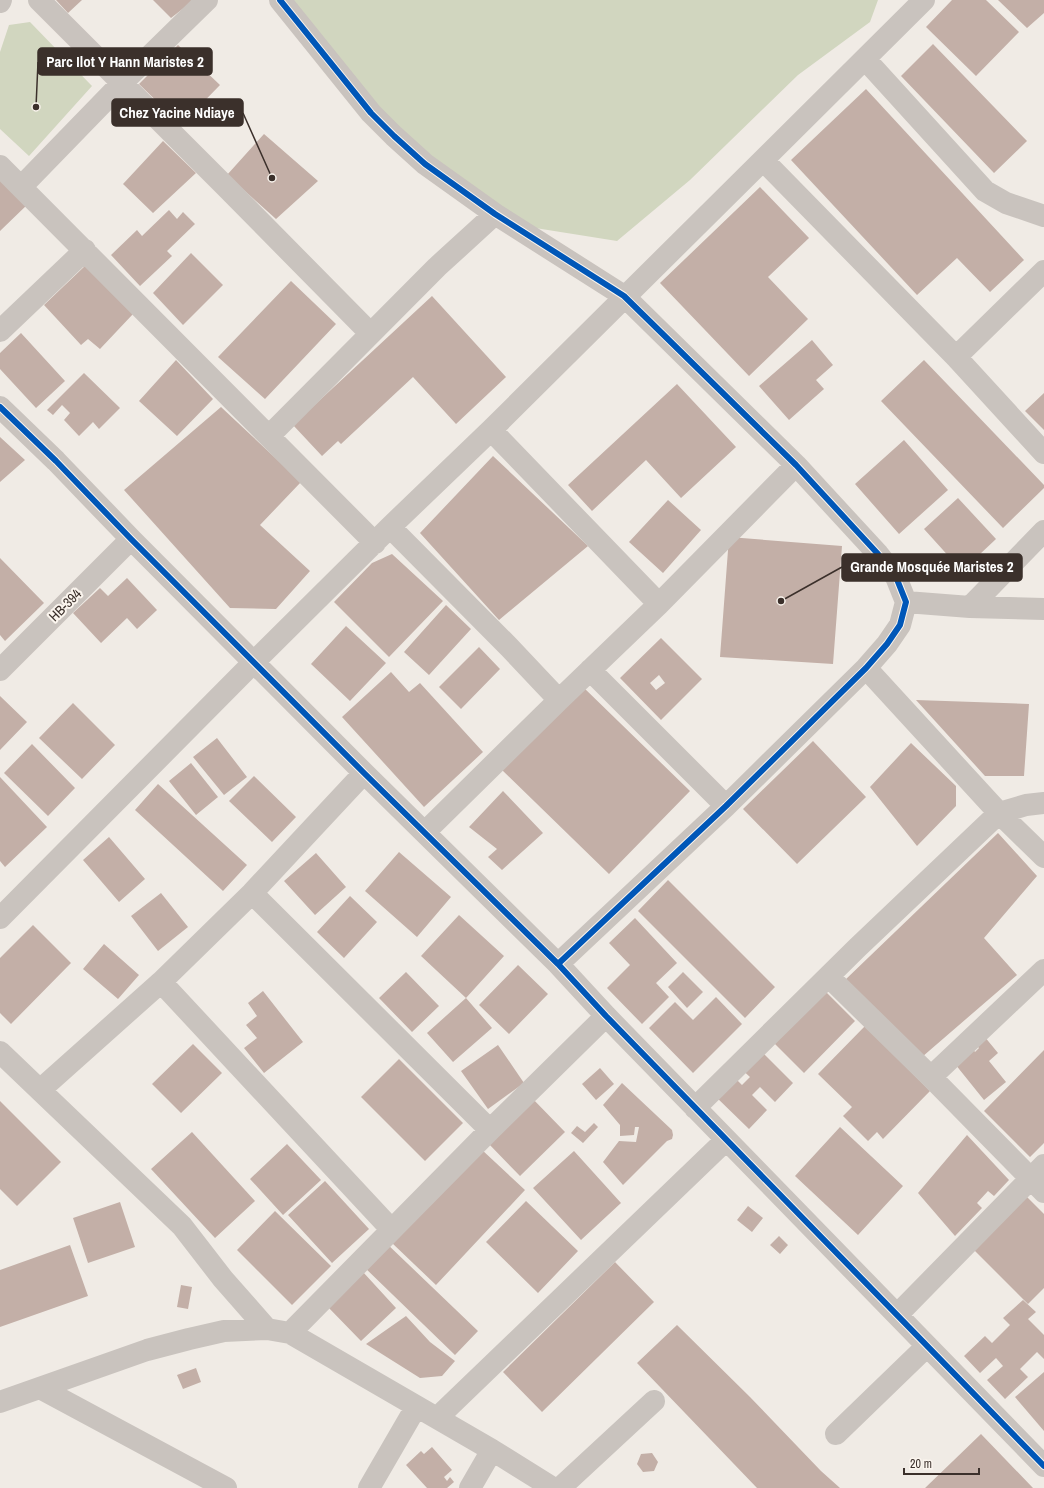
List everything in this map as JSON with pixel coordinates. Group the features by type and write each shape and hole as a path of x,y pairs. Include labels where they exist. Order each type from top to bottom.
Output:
{"street":[{"path":"39,0 370,333"},
{"path":"22,187 122,83 207,0"},
{"path":"280,0 371,114 425,164 495,214 624,296 796,466 878,554 896,576 906,602 900,624 887,644 866,668 726,806 558,964"},
{"path":"0,918 254,662 390,527 492,430 624,296 924,0"},
{"path":"865,59 985,191 1006,203 1044,216"},
{"path":"763,160 956,357 1044,453"},
{"path":"0,166 375,543"},
{"path":"269,436 437,267 495,214"},
{"path":"0,331 85,250"},
{"path":"956,357 1044,271"},
{"path":"0,407 56,461 130,539 364,773 558,964 695,1108 1044,1466"},
{"path":"492,430 659,604"},
{"path":"425,832 659,604 796,466"},
{"path":"390,527 509,647 559,700"},
{"path":"970,606 1044,531"},
{"name":"HB-394","path":"3,661 130,539"},
{"path":"906,602 1044,609"},
{"path":"866,668 1000,813 1044,857"},
{"path":"590,670 726,806"},
{"path":"40,1090 161,982 252,893 364,773"},
{"path":"695,1108 857,948 1000,813 1026,805 1044,803"},
{"path":"252,893 490,1130"},
{"path":"931,1077 1044,970"},
{"path":"828,977 931,1077 1040,1178 897,1315"},
{"path":"161,982 392,1229"},
{"path":"290,1333 490,1130 606,1016"},
{"path":"0,1052 182,1226 224,1279 267,1329"},
{"path":"437,1418 726,1140"},
{"path":"0,1402 147,1350 224,1331 267,1329 290,1333 492,1450 553,1488"},
{"path":"836,1434 927,1346"},
{"path":"40,1388 204,1483 226,1488"},
{"path":"560,1488 654,1401"},
{"path":"368,1488 416,1407"},
{"path":"470,1488 492,1450"}],"green space":[{"path":"290,0 878,0 870,22 798,75 690,180 617,241 529,227 422,154 365,96"},
{"path":"30,22 92,86 29,156 0,129 0,52 9,25"}],"building":[{"path":"56,0 82,0 68,13"},
{"path":"153,0 194,0 171,18"},
{"path":"952,0 986,0 1019,32 976,76 926,27"},
{"path":"998,0 1044,0 1044,13 1027,28"},
{"path":"933,44 1027,141 994,173 901,76"},
{"path":"178,45 220,85 181,125 139,84"},
{"path":"866,89 1024,260 990,292 957,258 917,295 791,160"},
{"path":"264,134 318,181 276,219 227,175"},
{"path":"163,141 196,173 153,213 123,184"},
{"path":"0,177 29,203 0,231"},
{"path":"760,187 809,238 768,277 808,319 749,376 660,283"},
{"path":"169,210 177,219 183,212 195,224 167,251 172,256 140,286 111,255 137,230 142,236"},
{"path":"191,253 223,285 183,325 153,293"},
{"path":"87,264 133,314 100,349 88,339 81,345 44,305"},
{"path":"291,281 336,324 265,399 218,357"},
{"path":"432,296 506,377 456,424 413,377 341,444 338,441 322,456 293,425"},
{"path":"21,333 65,381 36,408 0,369 0,353"},
{"path":"812,340 833,365 816,380 824,389 789,420 759,386"},
{"path":"176,360 213,399 177,436 139,401"},
{"path":"924,360 1044,485 1044,488 1003,528 881,401"},
{"path":"84,373 120,408 99,429 93,422 79,436 64,420 70,413 62,405 53,415 47,410"},
{"path":"677,384 736,447 681,498 646,460 592,511 568,485"},
{"path":"1044,393 1044,430 1025,411"},
{"path":"221,407 301,482 260,525 310,571 276,609 230,608 124,490"},
{"path":"0,437 25,460 0,482"},
{"path":"904,440 948,490 899,534 855,484"},
{"path":"493,456 588,546 499,620 420,533"},
{"path":"958,498 996,539 962,571 924,529"},
{"path":"668,500 701,530 663,573 629,542"},
{"path":"729,537 842,546 833,664 720,657"},
{"path":"392,554 443,601 389,657 334,602 372,563"},
{"path":"0,558 44,603 5,641 0,635"},
{"path":"127,578 157,610 137,629 127,618 101,643 73,613 100,588 108,596"},
{"path":"446,605 471,629 429,675 404,652"},
{"path":"346,626 386,663 350,701 311,664"},
{"path":"661,638 702,679 661,720 620,678","holes":["659,675 665,683 656,690 650,683"]},
{"path":"479,647 500,669 461,709 439,687"},
{"path":"391,672 409,692 420,683 483,752 424,807 342,717"},
{"path":"582,686 690,791 609,874 502,770"},
{"path":"0,696 27,722 0,750"},
{"path":"916,700 1029,704 1024,776 985,776"},
{"path":"73,703 115,745 82,779 39,738"},
{"path":"217,738 247,777 224,795 193,757"},
{"path":"813,741 866,797 797,864 743,809"},
{"path":"911,743 956,786 956,806 917,846 870,787"},
{"path":"32,744 75,788 48,816 4,773"},
{"path":"191,763 218,797 196,815 169,781"},
{"path":"254,776 296,817 272,842 229,801"},
{"path":"0,777 47,827 5,867 0,861"},
{"path":"158,784 247,865 223,891 135,810"},
{"path":"503,791 543,833 502,870 488,857 497,849 469,827"},
{"path":"998,833 1037,876 984,938 1017,975 922,1057 844,981"},
{"path":"109,837 145,879 119,902 83,860"},
{"path":"399,852 451,897 417,937 365,891"},
{"path":"316,853 346,887 315,915 284,881"},
{"path":"668,880 775,987 745,1018 638,911"},
{"path":"161,893 188,927 158,951 131,916"},
{"path":"350,896 377,922 344,958 317,932"},
{"path":"459,915 504,956 466,998 421,956"},
{"path":"635,918 677,963 656,983 669,997 642,1024 607,988 630,965 609,943"},
{"path":"33,925 71,963 11,1024 0,1013 0,958"},
{"path":"104,944 139,975 118,999 83,969"},
{"path":"518,965 548,994 509,1034 479,1005"},
{"path":"406,972 439,1006 412,1032 379,998"},
{"path":"683,972 703,992 687,1008 668,987"},
{"path":"820,986 855,1021 804,1073 769,1038"},
{"path":"263,991 303,1042 264,1073 244,1048 257,1038 246,1025 257,1016 248,1003"},
{"path":"716,997 742,1024 693,1073 649,1028 675,1002 693,1020"},
{"path":"466,998 492,1028 453,1062 427,1033"},
{"path":"865,1026 930,1091 883,1139 877,1132 868,1141 843,1116 852,1107 818,1074"},
{"path":"984,1036 998,1053 989,1061 1006,1082 984,1100 955,1064 973,1049 975,1052 979,1048 975,1044"},
{"path":"193,1044 222,1073 181,1113 152,1084"},
{"path":"498,1045 524,1083 488,1109 461,1071"},
{"path":"758,1048 793,1083 775,1102 760,1087 752,1095 767,1110 749,1129 713,1094 732,1075 742,1085 750,1077 739,1067"},
{"path":"1044,1050 1044,1143 1030,1157 984,1111"},
{"path":"399,1059 463,1123 425,1161 361,1097"},
{"path":"600,1068 614,1084 596,1100 582,1084"},
{"path":"622,1083 672,1130 673,1135 672,1139 667,1141 623,1185 603,1162 619,1141 636,1142 639,1127 635,1127 634,1135 620,1136 620,1125 603,1105"},
{"path":"531,1097 565,1132 520,1176 486,1141"},
{"path":"0,1101 61,1162 17,1206 0,1189"},
{"path":"594,1123 598,1127 583,1143 571,1133 577,1126 585,1132"},
{"path":"840,1127 903,1186 858,1235 795,1176"},
{"path":"192,1132 255,1201 215,1238 151,1169"},
{"path":"967,1135 1009,1180 994,1196 988,1191 977,1203 982,1208 955,1236 918,1193"},
{"path":"287,1144 321,1180 283,1215 250,1179"},
{"path":"481,1149 525,1190 436,1285 392,1243"},
{"path":"574,1151 621,1203 581,1240 533,1188"},
{"path":"325,1181 369,1229 332,1263 288,1215"},
{"path":"1025,1195 1044,1214 1044,1288 1028,1304 973,1249"},
{"path":"526,1201 578,1251 538,1293 486,1242"},
{"path":"120,1202 135,1247 88,1263 73,1218"},
{"path":"748,1206 763,1218 752,1232 737,1220"},
{"path":"275,1211 331,1266 292,1305 237,1250"},
{"path":"779,1236 788,1245 780,1254 770,1245"},
{"path":"384,1241 478,1331 455,1355 361,1264"},
{"path":"70,1245 88,1296 0,1327 0,1270"},
{"path":"615,1262 654,1302 542,1412 503,1372"},
{"path":"363,1272 396,1308 361,1341 327,1306"},
{"path":"181,1285 192,1287 188,1309 177,1307"},
{"path":"1023,1300 1036,1312 1028,1319 1044,1335 1044,1359 1037,1352 1020,1369 1028,1377 1005,1399 987,1380 1003,1366 996,1358 980,1373 964,1356 985,1336 992,1343 1010,1325 1003,1318"},
{"path":"406,1316 430,1342 455,1361 442,1376 420,1378 366,1344"},
{"path":"677,1325 750,1397 821,1471 840,1488 757,1488 637,1363"},
{"path":"196,1368 201,1382 183,1389 177,1375"},
{"path":"1044,1372 1044,1431 1015,1397"},
{"path":"981,1434 1033,1488 925,1488"},
{"path":"432,1447 452,1470 444,1477 447,1481 450,1477 454,1482 447,1488 427,1488 406,1465 421,1451 424,1454"},
{"path":"652,1453 658,1462 654,1471 643,1472 637,1464 641,1454"}],"cycle path":[{"path":"280,0 371,113 425,164 495,214 624,296 796,465 878,554 896,577 906,602 900,625 887,644 866,668 726,806 558,964"},
{"path":"0,407 56,461 131,539 364,773 558,964 606,1016 1044,1466"}],"place":[{"name":"Parc Ilot Y Hann Maristes 2","path":"36,107"},
{"name":"Chez Yacine Ndiaye","path":"272,178"},
{"name":"Grande Mosquée Maristes 2","path":"781,601"}]}
